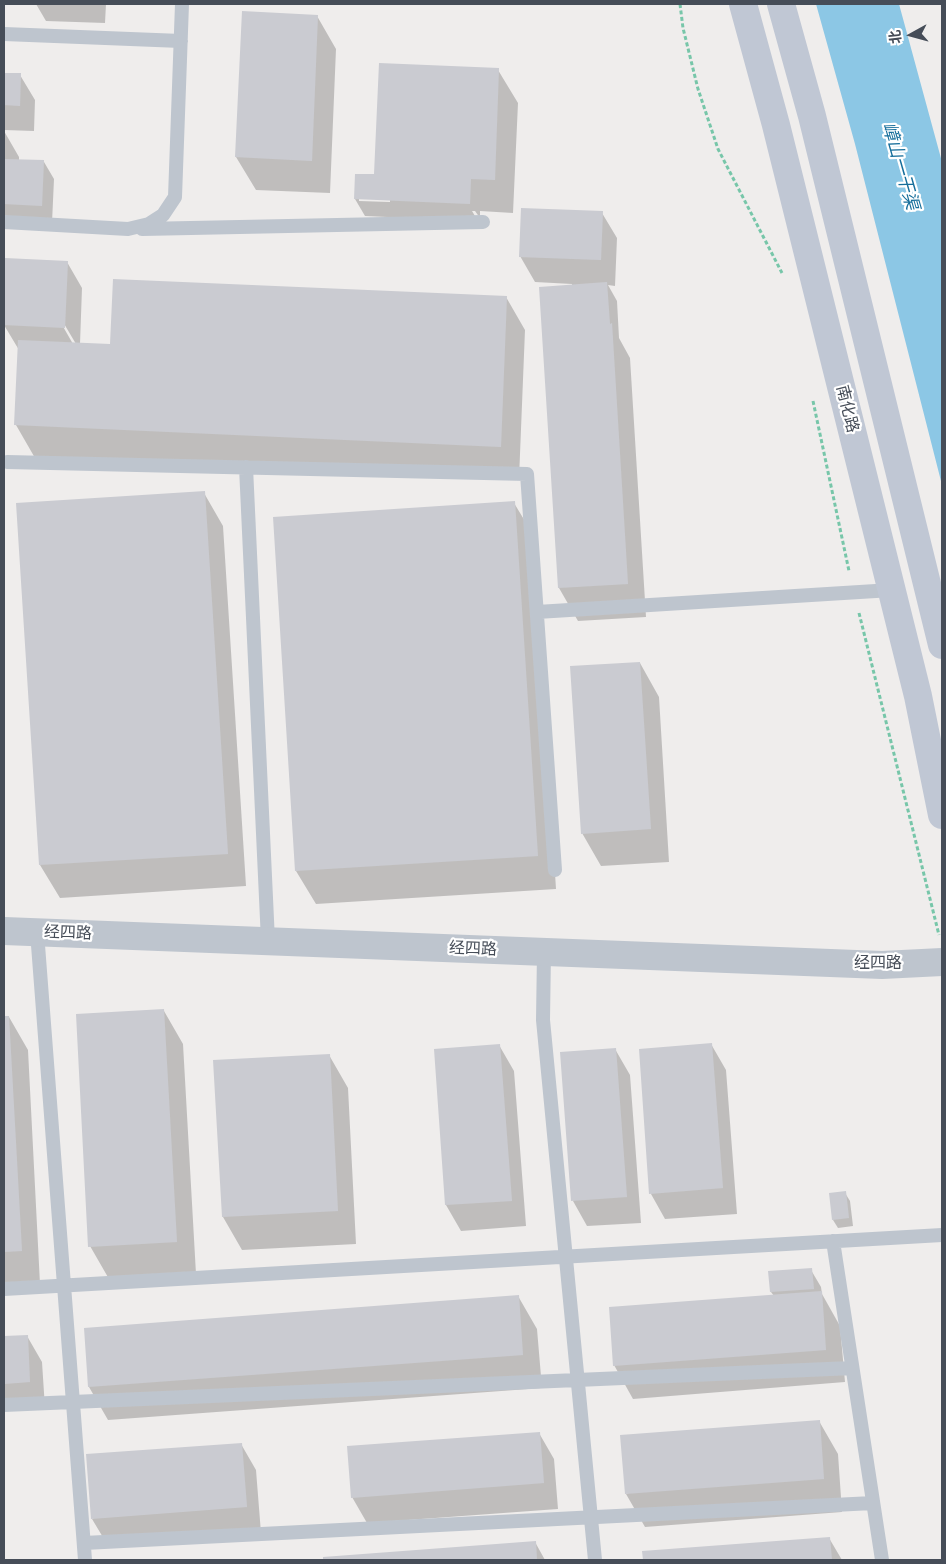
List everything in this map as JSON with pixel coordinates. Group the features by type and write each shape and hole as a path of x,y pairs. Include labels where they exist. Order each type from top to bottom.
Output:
{"main road":[{"name":"南化路","path":"743,4 776,125 892,590 918,696 942,815"},
{"path":"781,4 812,116 942,644"}],"street":[{"name":"经四路","path":"4,931 882,964 941,950"}],"lane":[{"path":"128,229 149,224 163,214 175,197 182,4"},
{"path":"4,34 181,41"},
{"path":"4,222 128,229 483,222"},
{"path":"7,462 528,474 554,870"},
{"path":"246,467 268,940"},
{"path":"537,612 892,590"},
{"path":"37,932 85,1560"},
{"path":"544,952 543,1020 595,1560"},
{"path":"4,1289 942,1235"},
{"path":"832,1241 882,1560"},
{"path":"4,1404 852,1368"},
{"path":"84,1543 873,1503"}],"path":[{"path":"680,4 683,28 698,89 718,149 785,280"},
{"path":"811,392 853,592 941,950"}],"water":[{"name":"嶂山一干渠","path":"816,4 899,4 942,162 942,485 855,144"}],"building":[{"path":"242,11 318,15 312,161 235,157"},
{"path":"379,63 499,68 495,180 471,179 470,204 354,199 355,174 374,174"},
{"path":"4,73 21,73 20,106 4,105"},
{"path":"4,159 44,160 42,206 4,204"},
{"path":"521,208 603,211 601,260 519,257"},
{"path":"5,258 68,261 65,328 4,325"},
{"path":"113,279 507,296 501,447 14,425 18,340 110,344"},
{"path":"607,282 610,324 612,323 628,584 558,588 539,287"},
{"path":"205,491 228,854 39,865 16,503"},
{"path":"515,501 538,856 295,871 273,517"},
{"path":"640,662 651,829 581,834 570,666"},
{"path":"164,1009 177,1242 88,1247 76,1014"},
{"path":"4,1016 9,1016 22,1251 4,1252"},
{"path":"712,1043 723,1188 649,1194 639,1049"},
{"path":"500,1044 512,1201 445,1205 434,1049"},
{"path":"616,1048 627,1197 571,1201 560,1052"},
{"path":"330,1054 338,1211 222,1217 213,1060"},
{"path":"846,1191 849,1218 832,1220 829,1193"},
{"path":"812,1268 814,1289 770,1292 768,1271"},
{"path":"822,1291 826,1350 613,1366 609,1307"},
{"path":"519,1295 523,1355 88,1387 84,1328"},
{"path":"28,1335 30,1382 4,1384 4,1336"},
{"path":"820,1420 824,1479 625,1494 620,1435"},
{"path":"540,1432 544,1483 351,1498 347,1446"},
{"path":"242,1443 247,1507 91,1519 86,1454"},
{"path":"830,1537 832,1560 643,1560 642,1551"},
{"path":"536,1541 537,1560 323,1560 323,1557"}]}
